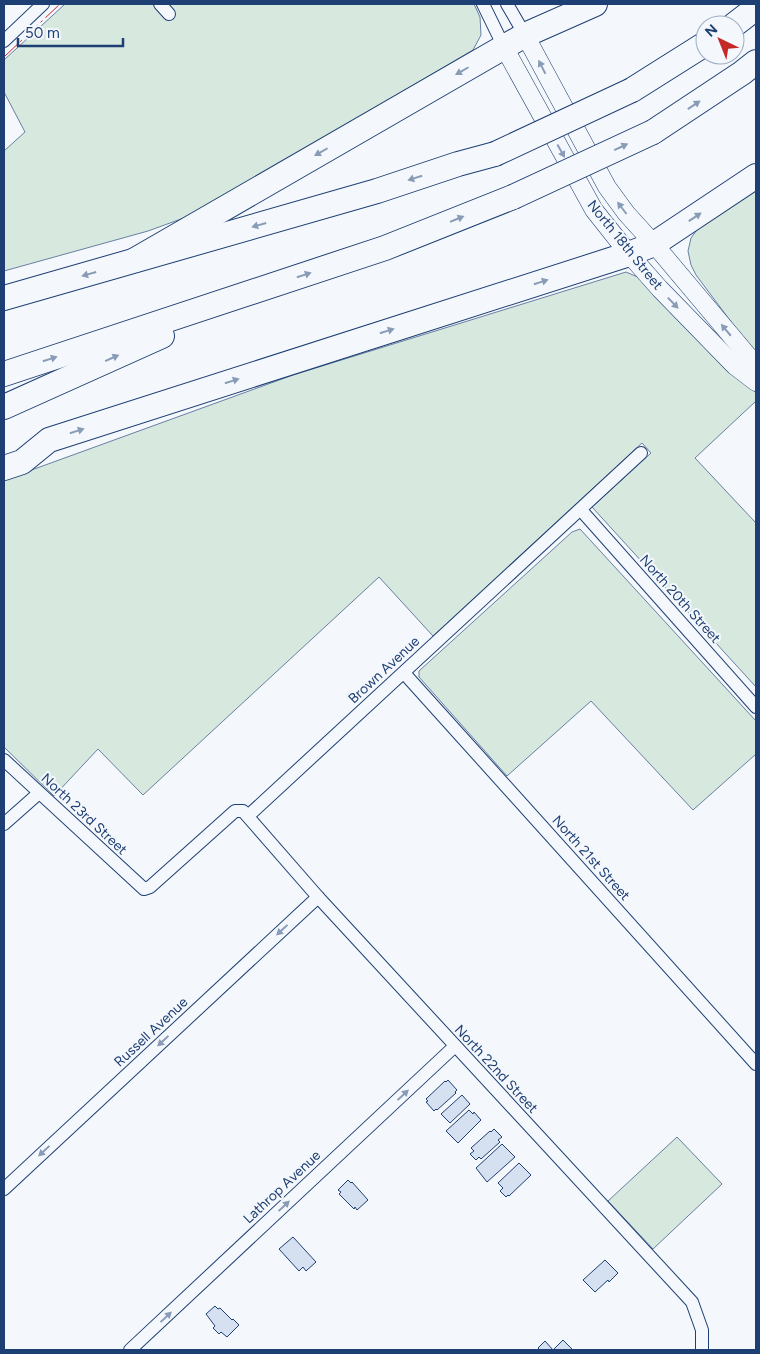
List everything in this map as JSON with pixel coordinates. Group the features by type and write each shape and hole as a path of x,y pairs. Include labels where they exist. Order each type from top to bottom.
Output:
{"highway":[{"path":"136,260 525,35 595,4"},
{"path":"745,16 756,8"},
{"path":"4,298 377,191 458,164 495,154 632,90 695,50"},
{"path":"4,374 385,248 513,197 653,132 756,62"},
{"path":"4,454 629,254 654,244 756,176"},
{"path":"4,407 278,283"},
{"path":"4,468 22,462 49,440"}],"main road":[{"name":"North 18th Street","path":"525,35 606,187 749,357 756,368"},
{"name":"North 18th Street","path":"504,47 594,210 660,289 734,366 756,382"}],"street":[{"path":"4,41 43,4"},
{"path":"160,4 169,14"},
{"name":"North 18th Street","path":"483,4 504,47"},
{"name":"North 18th Street","path":"507,4 525,35"},
{"name":"Brown Avenue","path":"248,816 640,453"},
{"name":"North 20th Street","path":"580,510 756,708"},
{"name":"North 21st Street","path":"404,673 756,1064"},
{"name":"North 23rd Street","path":"4,760 144,890 150,887 235,811 242,811 248,816"},
{"path":"4,824 39,793"},
{"name":"North 22nd Street","path":"248,816 318,897 692,1302 702,1330 702,1350"},
{"name":"Russell Avenue","path":"4,1189 318,897"},
{"name":"Lathrop Avenue","path":"130,1350 455,1046"}],"shaded area":[{"path":"65,4 474,4 480,17 481,35 473,50 192,215 148,231 4,271 4,151 25,132 4,92 4,60"},
{"path":"756,187 756,355 696,275 691,265 688,251 691,238 699,227"},
{"path":"626,272 640,278 756,393 756,401 695,458 756,523 756,687 592,507 651,453 642,443 433,636 379,577 143,795 98,749 54,796 4,747 4,480 293,375"},
{"path":"580,529 756,721 756,754 693,810 591,701 507,776 419,677 419,671 572,532"},
{"path":"677,1137 722,1184 653,1249 608,1201"}],"building":[{"path":"448,1080 457,1090 456,1093 434,1111 426,1102 428,1101 426,1099"},
{"path":"462,1095 470,1104 450,1123 441,1114"},
{"path":"469,1110 473,1114 474,1112 481,1120 458,1143 446,1131"},
{"path":"494,1129 502,1137 498,1140 500,1142 481,1159 479,1157 476,1160 470,1154 474,1151 471,1148"},
{"path":"502,1144 515,1157 487,1182 476,1168"},
{"path":"519,1163 531,1175 506,1197 500,1191 503,1188 498,1183"},
{"path":"348,1180 368,1200 357,1210 339,1194 341,1192 338,1190"},
{"path":"293,1237 316,1262 306,1271 303,1267 299,1271 279,1249"},
{"path":"605,1260 618,1273 595,1292 583,1280"},
{"path":"215,1306 218,1309 220,1308 239,1325 227,1337 221,1332 219,1334 213,1328 215,1326 206,1314"},
{"path":"563,1340 573,1350 553,1350"},
{"path":"545,1341 553,1350 540,1350 538,1348"}],"power":[{"path":"4,57 60,4"}]}
